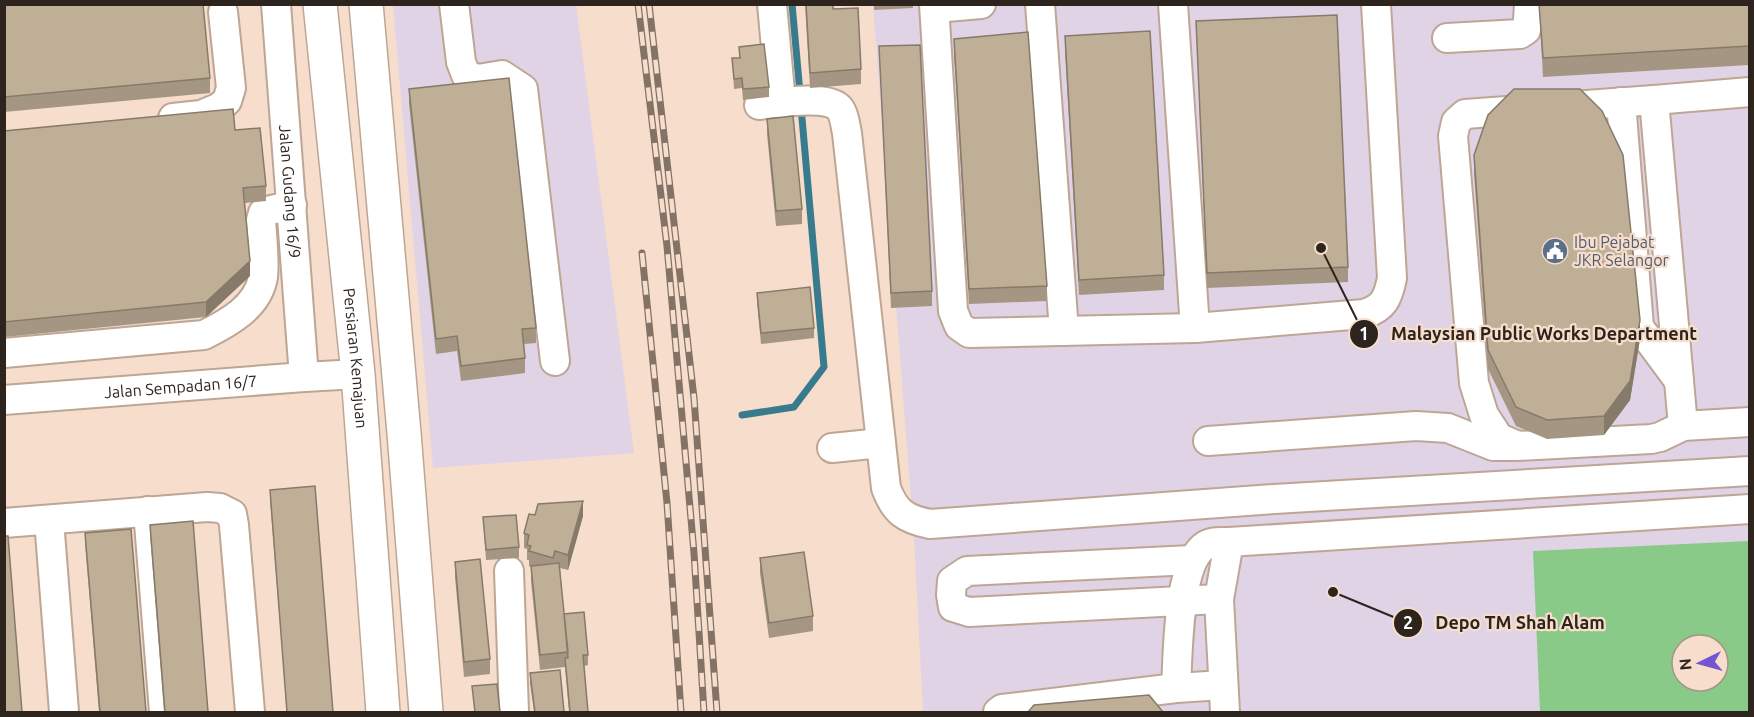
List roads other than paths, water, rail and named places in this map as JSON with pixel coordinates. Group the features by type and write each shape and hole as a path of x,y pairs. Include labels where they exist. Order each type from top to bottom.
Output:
{"main road":[{"name":"Persiaran Kemajuan","path":"320,4 358,374 383,712"},
{"path":"366,4 426,712"}],"street":[{"name":"Jalan Gudang 16/9","path":"276,4 304,377"},
{"path":"454,4 461,62 466,75 478,79 502,75 523,89 555,360"},
{"path":"772,4 785,103 827,102 836,105 843,116 847,133 886,488 891,501 900,513 913,521 930,524 1297,498 1749,471"},
{"path":"981,4 934,6 953,311 959,326 969,333 1195,328 1364,314 1377,310 1389,292 1392,278 1376,4"},
{"path":"1040,4 1064,331"},
{"path":"1173,4 1195,328"},
{"path":"1447,38 1520,34 1526,30 1528,4"},
{"path":"143,121 201,115 218,108 227,101 231,88 223,12"},
{"path":"1518,446 1499,438 1484,415 1474,383 1453,136 1456,122 1465,114 1749,92"},
{"path":"1654,99 1683,426"},
{"path":"1621,102 1639,327 1679,381"},
{"path":"4,353 204,335 229,322 256,298 263,277 261,220 263,213 292,205"},
{"name":"Jalan Sempadan 16/7","path":"4,400 358,374"},
{"path":"1208,441 1416,426 1448,428 1493,446 1518,446 1651,439 1683,426 1749,422"},
{"path":"832,448 881,443"},
{"path":"4,523 207,507 220,508 232,514 250,712"},
{"path":"1176,688 1182,601 1192,560 1209,543 1749,509"},
{"path":"148,512 164,712"},
{"path":"49,520 64,712"},
{"path":"998,712 1002,709 1176,688 1224,699 1219,599 1229,542"},
{"path":"1192,560 966,571 952,581 953,607 969,612 1219,599"},
{"path":"509,571 514,712"}],"waterway":[{"path":"792,4 800,93"},
{"path":"742,415 794,407 824,367 801,107"}],"railway":[{"path":"638,4 667,246 694,553 704,712"},
{"path":"649,4 694,398 717,712"},
{"path":"642,253 667,503 681,712"}],"place":[{"name":"Malaysian Public Works Department","path":"1321,248"},
{"name":"Ibu Pejabat JKR Selangor","path":"1555,251"},
{"name":"Depo TM Shah Alam","path":"1333,592"}]}
